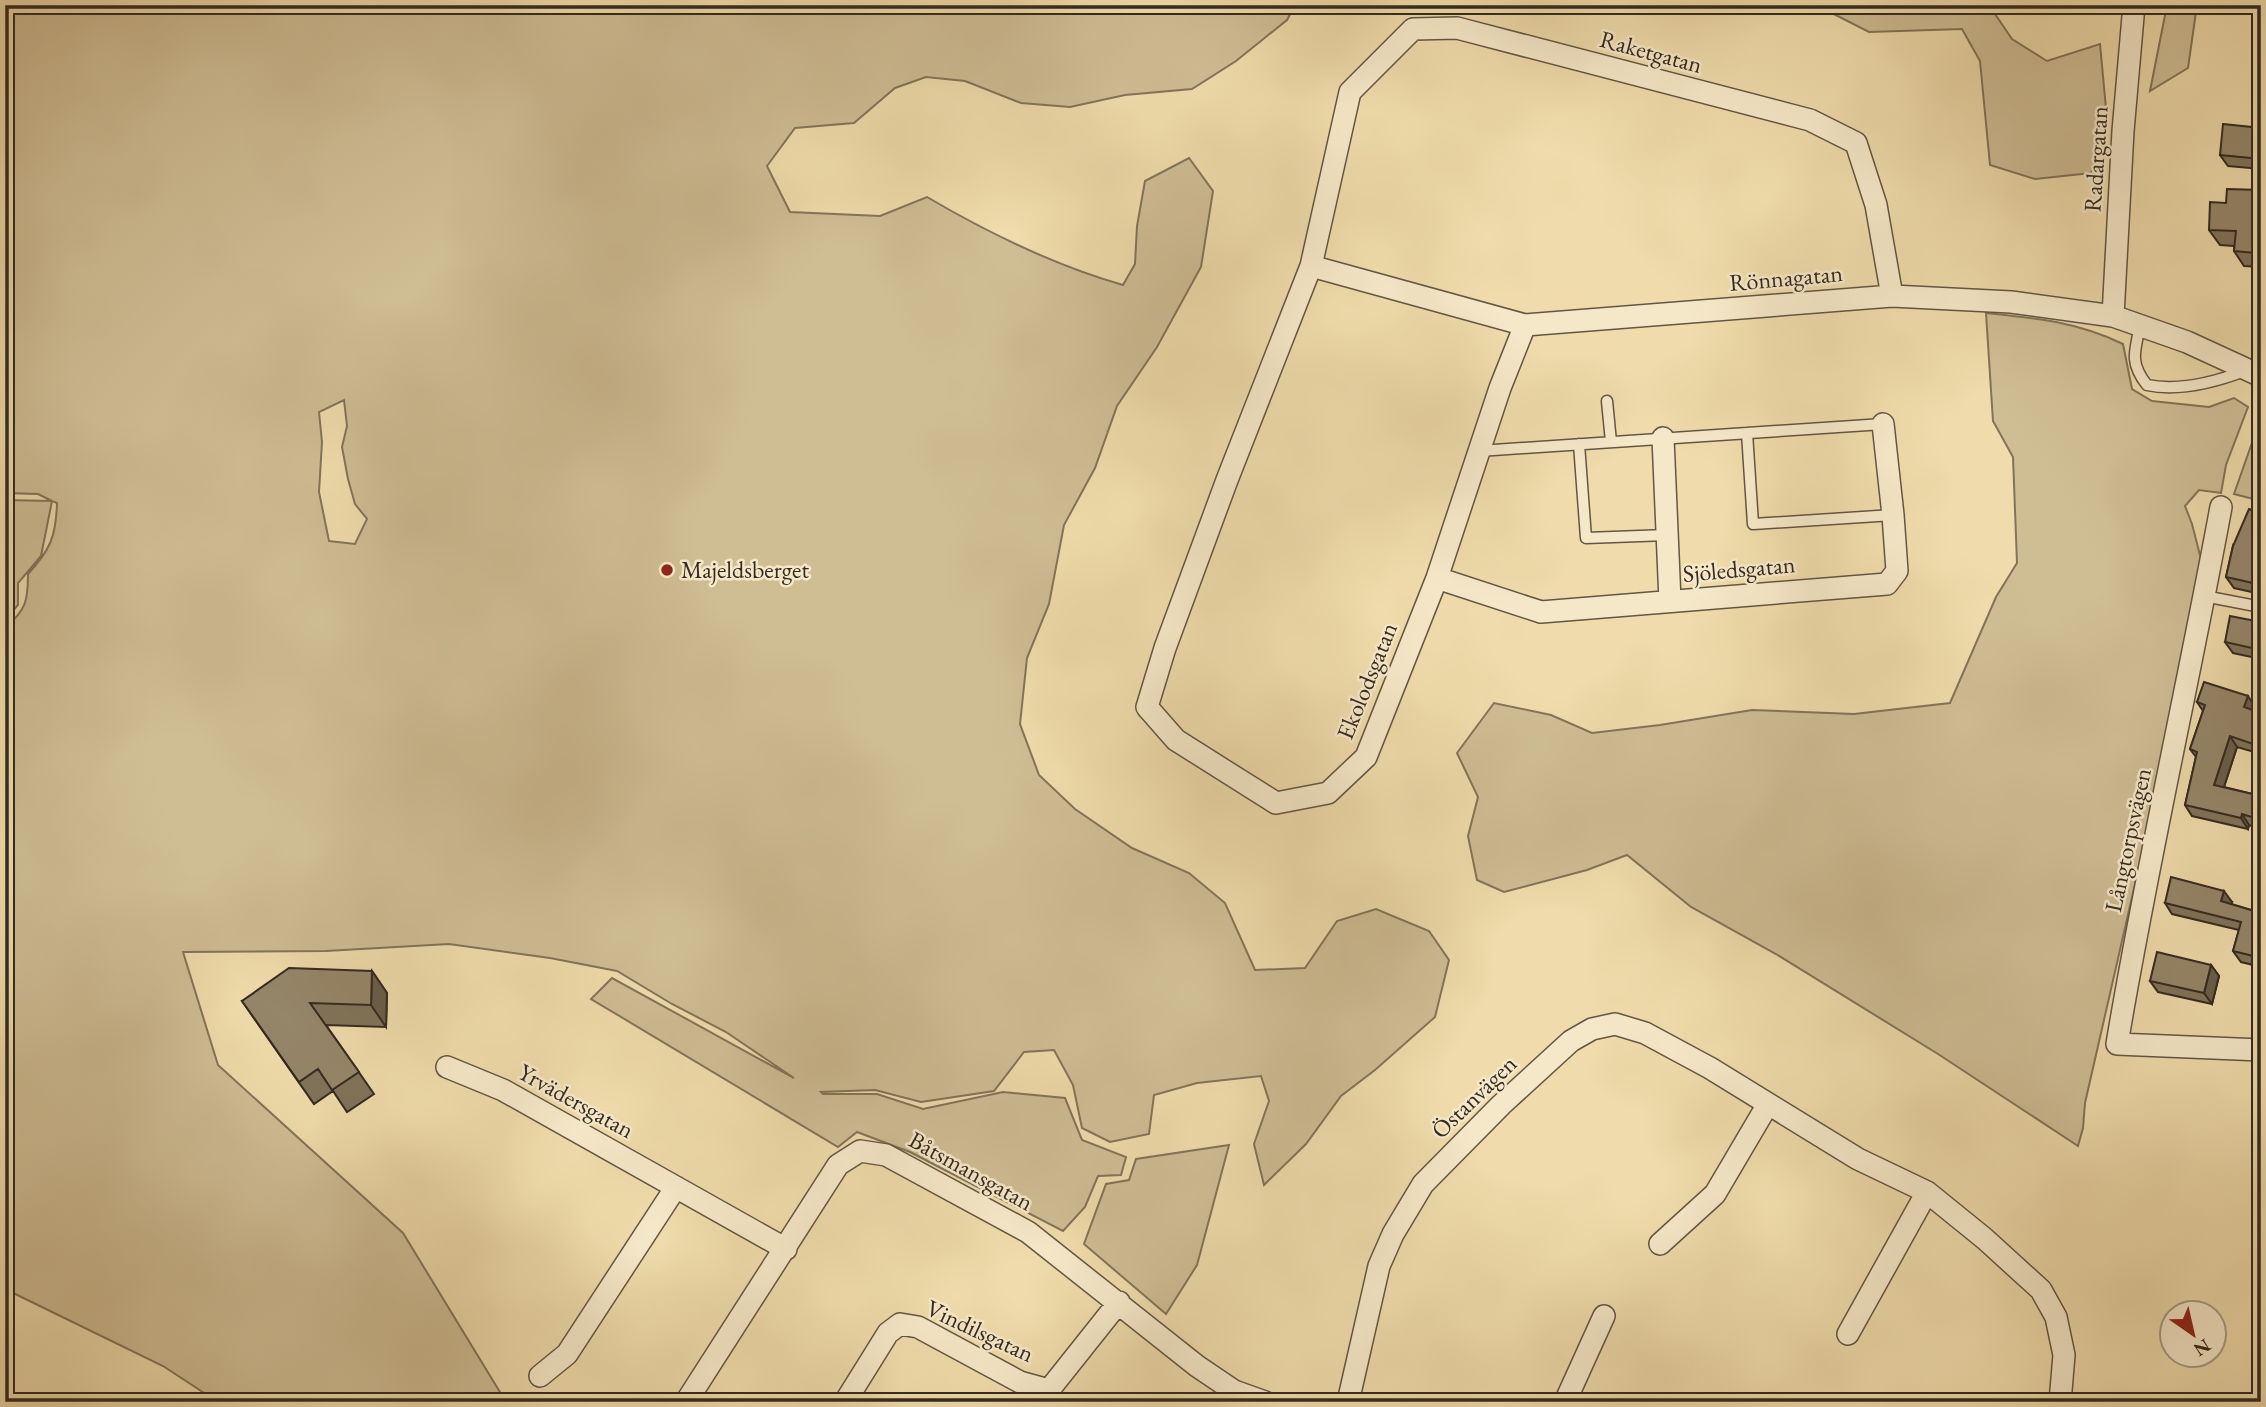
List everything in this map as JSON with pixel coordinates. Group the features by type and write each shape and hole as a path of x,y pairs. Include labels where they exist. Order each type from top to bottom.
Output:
{"street":[{"name":"Radargatan","path":"2113,316 2123,131 2134,5"},
{"name":"Raketgatan","path":"1311,266 1350,92 1413,29 1457,28 1810,120 1856,143 1876,205 1892,296"},
{"name":"Rönnagatan","path":"1311,266 1525,325 1892,296 2011,302 2113,316 2187,342 2255,372"},
{"name":"Ekolodsgatan","path":"1311,266 1227,480 1165,648 1147,707 1176,740 1276,803 1328,793 1366,757 1437,578 1500,388 1525,325"},
{"name":"Sjöledsgatan","path":"1437,578 1541,612 1887,584 1897,571 1883,424"},
{"path":"1662,439 1670,601"},
{"name":"Långtorpsvägen","path":"2221,507 2137,924 2117,1044 2261,1050"},
{"name":"Östanvägen","path":"1348,1402 1379,1266 1393,1234 1423,1184 1501,1105 1572,1041 1592,1028 1615,1024 1645,1033 1710,1068 1858,1159 1927,1192 1985,1238 2041,1290 2056,1317 2064,1355 2065,1400"},
{"name":"Yrvädersgatan","path":"447,1067 503,1090 786,1249"},
{"path":"1660,1244 1716,1194 1768,1104"},
{"name":"Båtsmansgatan","path":"686,1402 838,1165 860,1151 886,1155 1028,1232 1119,1302 1197,1367 1234,1391 1265,1402"},
{"path":"540,1376 567,1354 676,1187"},
{"path":"1848,1334 1927,1192"},
{"name":"Vindilsgatan","path":"845,1402 888,1333 900,1324 918,1327 1050,1396 1119,1302"},
{"path":"1565,1402 1604,1316"}],"lane":[{"path":"2140,327 2134,351 2136,372 2147,385 2163,388 2218,381 2255,372"},
{"path":"1607,401 1611,442"},
{"path":"1479,451 1883,424"},
{"path":"1747,433 1753,524 1893,516"},
{"path":"1579,444 1586,538 1667,535"},
{"path":"2204,596 2261,607"}],"shaded area":[{"path":"5,5 1203,5 1212,8 1216,5 1295,5 1287,20 1236,61 1192,89 1125,95 1070,107 1021,103 965,81 926,77 895,88 854,123 795,128 767,166 790,212 880,216 927,197 1022,247 1123,285 1135,264 1137,226 1145,181 1189,158 1213,191 1201,267 1157,347 1117,406 1095,468 1064,525 1049,604 1027,658 1020,724 1039,775 1075,809 1132,848 1189,873 1225,903 1255,970 1305,968 1337,921 1376,909 1429,931 1449,960 1435,1017 1341,1096 1306,1144 1264,1185 1254,1144 1269,1101 1261,1076 1197,1083 1154,1095 1149,1134 1110,1142 1082,1128 1073,1085 1054,1050 1024,1052 994,1091 921,1102 875,1090 821,1092 877,1094 923,1109 1003,1092 1065,1098 1082,1140 1126,1157 1121,1175 1098,1176 1085,1207 1063,1231 910,1152 857,1132 838,1147 591,999 612,978 794,1078 726,1032 617,971 550,958 449,944 326,951 183,952 218,1065 403,1233 506,1402 218,1402 163,1366 5,1289 5,628 22,610 28,574 42,558 50,542 57,503 38,494 5,493","holes":["344,400 347,426 342,447 348,479 355,504 367,519 355,544 329,541 319,492 322,442 319,412"]},
{"path":"1816,5 1975,5 1995,14 2012,39 2047,61 2100,44 2107,119 2091,173 2035,179 1990,165 1980,61 1962,29 1869,32"},
{"path":"2167,5 2197,5 2188,68 2150,91"},
{"path":"1986,313 2073,326 2123,344 2132,389 2152,401 2209,407 2234,398 2248,407 2226,465 2221,493 2199,490 2185,506 2201,559 2143,849 2085,1103 2078,1146 1938,1054 1776,954 1691,907 1627,855 1587,870 1504,892 1477,880 1468,836 1478,797 1457,753 1494,703 1551,715 1592,733 1752,710 1854,714 1950,703 1996,597 2017,563 2013,457 1993,421"},
{"path":"2261,417 2261,501 2234,494"},
{"path":"5,500 52,501 41,556 18,583 18,605 5,620"},
{"path":"1229,1145 1197,1265 1166,1314 1084,1244 1106,1184 1129,1180 1136,1159"}],"building":[{"path":"2223,124 2261,128 2261,159 2220,155"},
{"path":"2227,189 2261,190 2261,232 2254,232 2255,253 2234,251 2236,231 2209,230 2210,202 2226,203"},
{"path":"2249,509 2261,514 2261,565 2253,583 2226,577 2233,546"},
{"path":"2230,616 2261,622 2261,650 2225,642"},
{"path":"2204,682 2248,696 2244,707 2255,711 2252,722 2260,725 2253,744 2230,736 2214,785 2261,796 2261,820 2242,814 2241,818 2185,805 2197,752 2190,749 2205,705 2197,702"},
{"path":"2171,877 2224,891 2221,901 2261,913 2261,958 2233,951 2241,922 2165,903"},
{"path":"2157,952 2211,965 2204,993 2150,981"},
{"path":"289,968 372,971 371,1005 310,1003 359,1072 332,1090 318,1069 299,1082 242,1001"}],"place":[{"name":"Majeldsberget","path":"667,570"}]}
